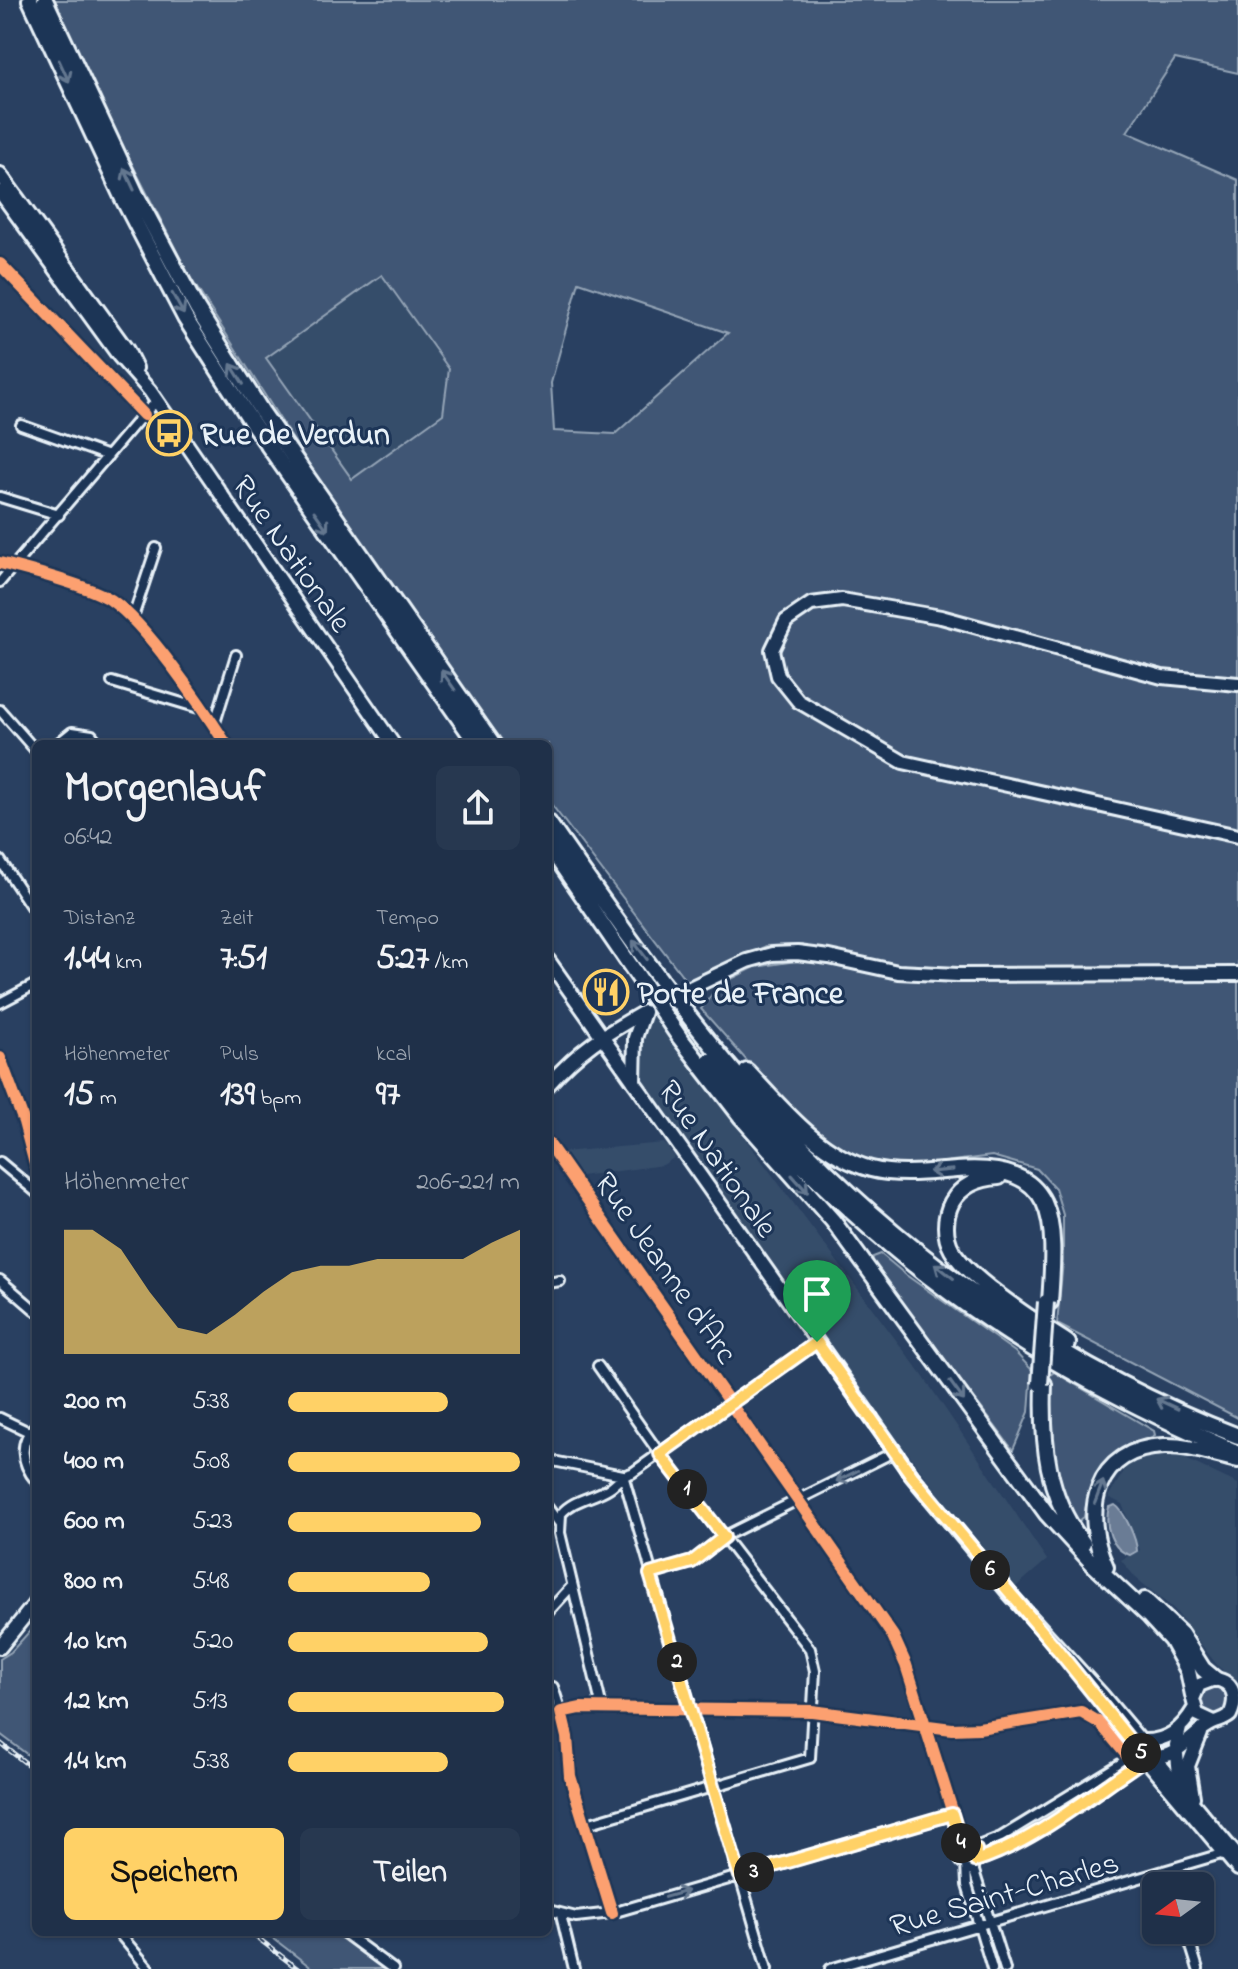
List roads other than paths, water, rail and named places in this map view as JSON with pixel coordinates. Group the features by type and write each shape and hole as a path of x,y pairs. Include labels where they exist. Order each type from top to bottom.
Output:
{"highway":[{"path":"30,0 123,199 185,318 251,421 474,740"},
{"path":"45,0 156,235 210,330 262,412 490,740"},
{"path":"552,828 687,1013 784,1129 850,1193 1009,1318 1134,1389 1238,1436"},
{"path":"552,851 680,1038 742,1118 833,1221 1047,1514 1077,1549 1171,1640 1188,1671 1194,1702"},
{"path":"634,967 677,1023 774,1137 841,1203 907,1260 1003,1329 1085,1379 1238,1453"},
{"path":"687,1013 830,1151 872,1169 904,1173 1005,1170 1030,1183 1042,1197 1052,1230 1039,1429 1043,1470 1055,1505 1077,1549"},
{"path":"1048,1302 1048,1231 1038,1200 1027,1187 1013,1179 993,1177 972,1183 953,1201 946,1232 952,1250 966,1268 1026,1315 1114,1371 1134,1389"},
{"path":"1042,1384 1043,1429 1052,1486 1080,1539 1106,1567 1167,1619 1181,1634 1203,1669 1215,1679"},
{"path":"1106,1567 1097,1543 1093,1509 1100,1485 1112,1468 1129,1455 1147,1448 1167,1446 1190,1448 1238,1460"}],"main road":[{"name":"Rue Nationale","path":"0,174 127,350 153,397"},
{"name":"Rue Nationale","path":"0,192 119,356 153,397 390,740"},
{"path":"1238,684 1162,677 941,617 842,600 811,604 786,621 772,650 778,676 798,701 903,762 1238,836"},
{"path":"686,990 747,961 772,954 797,953 898,972 958,975 1238,974"},
{"name":"Rue Nationale","path":"552,966 894,1452 1141,1755 1233,1852 1238,1869"},
{"path":"552,1080 572,1058 644,1012 635,1038 634,1082"},
{"path":"0,1647 32,1607"},
{"path":"1141,1755 1165,1757 1176,1749 1201,1733 1214,1722 1234,1713 1236,1694 1227,1683 1215,1679 1199,1685 1180,1728 1176,1749 1180,1787"},
{"path":"1194,1702 1202,1718 1214,1722"},
{"path":"1141,1755 1180,1728"},
{"path":"1190,1806 1188,1766 1201,1733"},
{"name":"Rue Nationale","path":"1141,1755 1180,1787 1190,1806"}],"street":[{"path":"0,264 144,415"},
{"path":"0,582 144,415 153,397"},
{"path":"21,425 108,456"},
{"path":"0,497 59,515"},
{"path":"132,620 156,548"},
{"path":"0,563 108,598 132,620 223,740"},
{"path":"214,726 236,655"},
{"path":"112,682 202,709"},
{"path":"0,710 32,746"},
{"path":"62,740 72,732 92,735 96,740"},
{"path":"0,860 32,908"},
{"path":"0,1003 32,986"},
{"path":"0,1058 24,1122 32,1154"},
{"name":"Rue Jeanne d'Arc","path":"552,1149 893,1636 906,1665 952,1814 968,1848"},
{"path":"0,1162 32,1188"},
{"path":"0,1280 32,1308"},
{"path":"552,1282 560,1281"},
{"path":"552,1461 623,1475 632,1473 817,1342"},
{"path":"587,1824 810,1758 814,1660 810,1649 660,1454 598,1366"},
{"path":"0,1418 32,1429"},
{"path":"32,1430 25,1440 24,1455 27,1470 32,1476"},
{"path":"650,1574 692,1562 724,1537 894,1452"},
{"path":"602,1708 559,1523 567,1507 609,1488 623,1475"},
{"path":"623,1475 767,1969"},
{"path":"552,1513 559,1523"},
{"path":"552,1608 572,1586"},
{"path":"553,1687 567,1737 570,1776 612,1913"},
{"path":"561,1712 580,1708 812,1711 925,1727 969,1729 1081,1712 1141,1755"},
{"path":"1005,1969 972,1863 960,1857 968,1848 1001,1837 1141,1755"},
{"path":"972,1863 1037,1831 1141,1755"},
{"path":"552,1912 576,1917 612,1913 952,1814"},
{"path":"968,1848 977,1854 966,1879 992,1969"},
{"name":"Rue Saint-Charles","path":"830,1969 1233,1852"},
{"path":"561,1915 574,1969"},
{"path":"121,1936 149,1969"},
{"path":"348,1936 393,1969"},
{"path":"1190,1944 1198,1969"}],"railway":[{"path":"0,1743 32,1768"},
{"path":"255,1936 298,1969"}],"place":[{"name":"Rue de Verdun","path":"169,433"},
{"name":"Porte de France","path":"606,992"}]}
